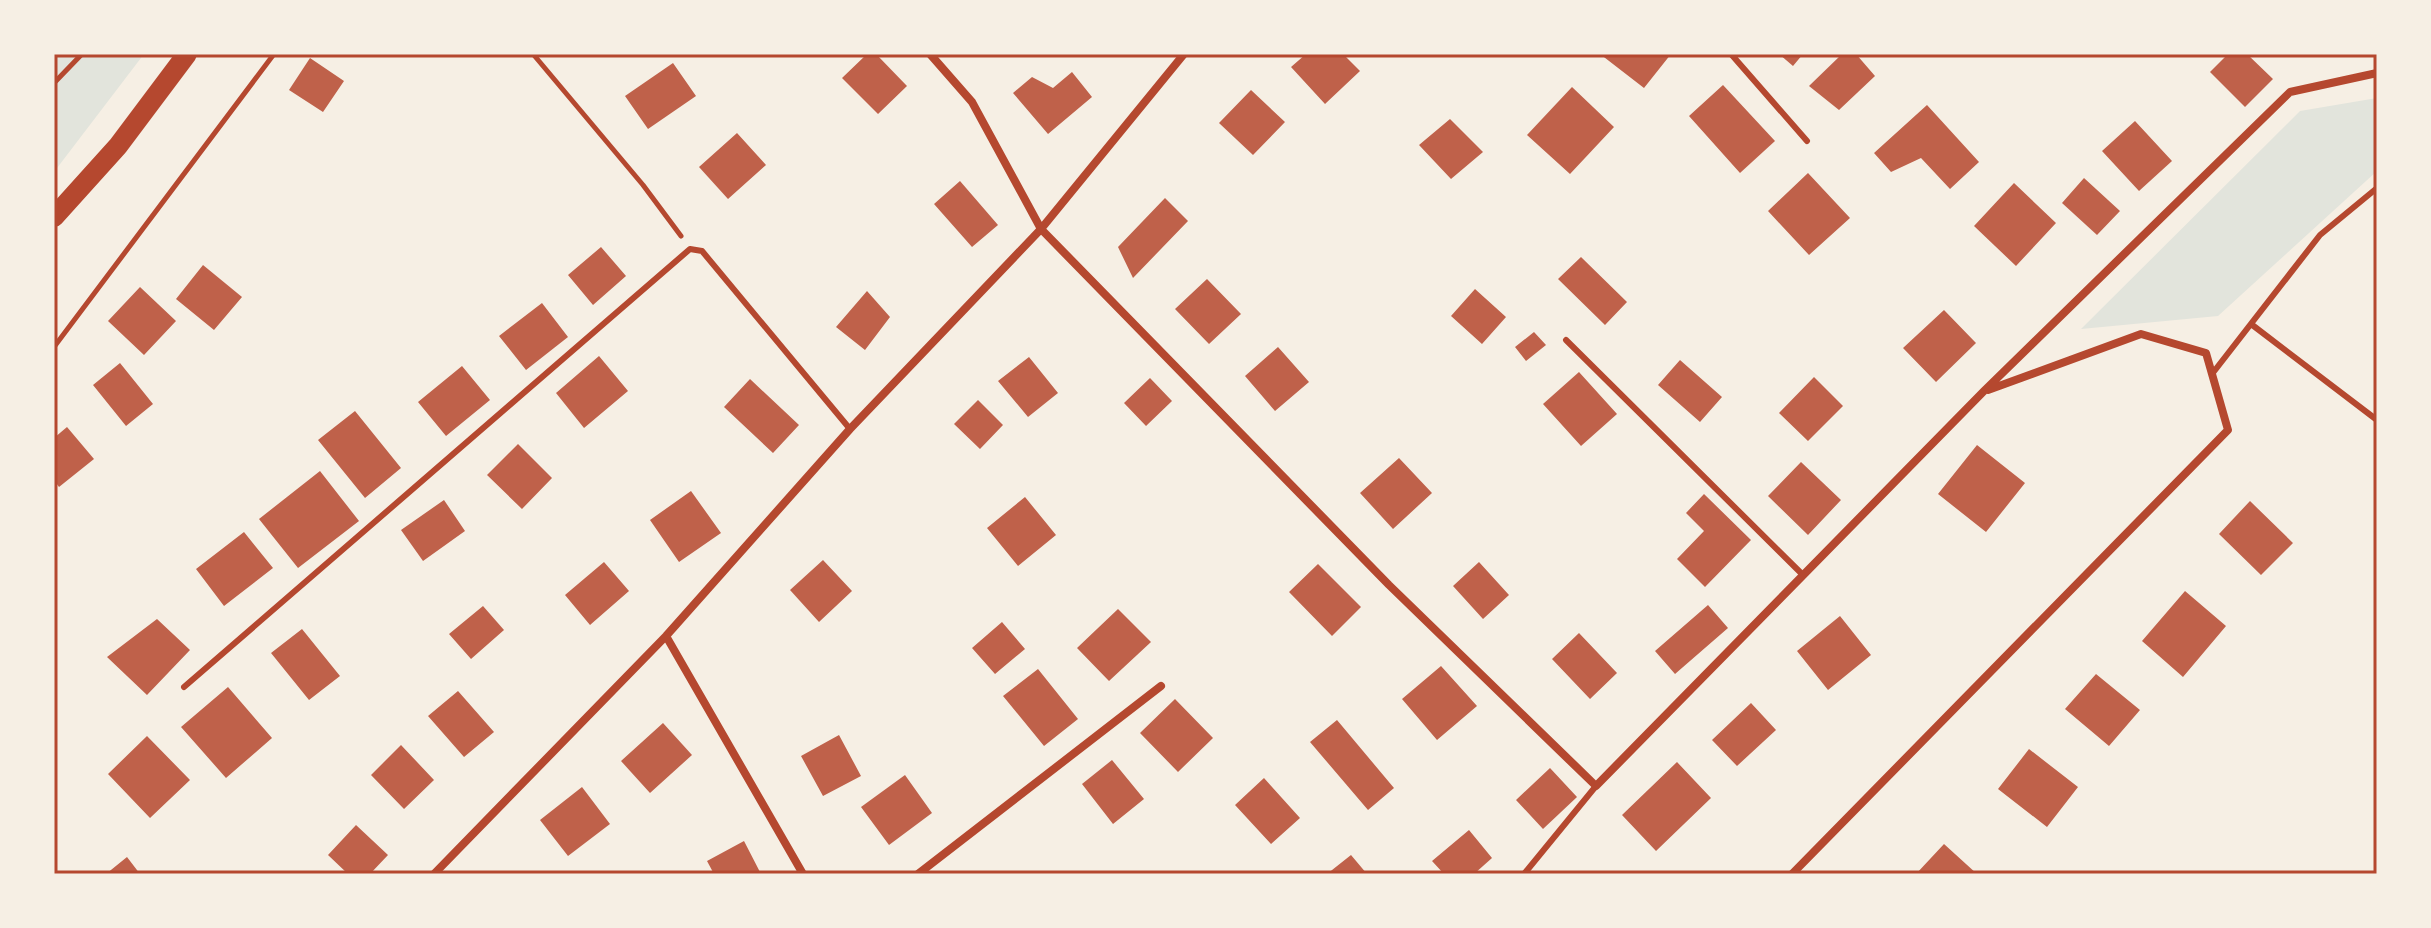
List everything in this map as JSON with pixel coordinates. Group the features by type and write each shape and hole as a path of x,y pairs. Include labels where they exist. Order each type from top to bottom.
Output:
{"main road":[{"path":"54,217 118,146 187,54"}],"street":[{"path":"930,54 972,102 1041,229 1389,585 1596,786 1984,391 2290,92 2377,73"},
{"path":"434,874 666,636 850,429 1041,229 1184,54"},
{"path":"1792,874 2228,430 2206,353 2141,334 1984,391"},
{"path":"666,636 803,874"},
{"path":"918,874 1161,686"}],"lane":[{"path":"1731,54 1807,141"},
{"path":"2212,374 2320,235 2377,188"},
{"path":"184,687 690,249 702,251 850,429"},
{"path":"2251,324 2377,420"},
{"path":"1566,340 1803,575"},
{"path":"1524,874 1596,786"}],"path":[{"path":"54,83 82,54"},
{"path":"54,347 274,54"},
{"path":"533,54 643,185 690,249"}],"shaded area":[{"path":"54,54 144,54 54,172"},
{"path":"2377,98 2377,171 2218,316 2081,329 2300,111"}],"building":[{"path":"867,54 876,54 907,86 878,114 842,78"},
{"path":"1306,54 1343,54 1360,71 1325,104 1291,67"},
{"path":"1600,54 1671,54 1644,88"},
{"path":"1779,54 1803,54 1793,66"},
{"path":"1842,54 1856,54 1875,76 1839,110 1809,86"},
{"path":"2228,54 2247,54 2273,79 2245,107 2210,72"},
{"path":"310,58 344,81 323,112 289,90"},
{"path":"673,63 696,96 648,129 625,96"},
{"path":"1072,72 1092,97 1048,134 1013,93 1032,77 1053,88"},
{"path":"1723,85 1775,141 1740,173 1689,116"},
{"path":"1572,87 1614,127 1570,174 1527,135"},
{"path":"1251,90 1285,122 1253,155 1219,123"},
{"path":"1927,105 1979,162 1950,189 1921,158 1891,172 1874,153"},
{"path":"1450,119 1483,152 1451,179 1419,145"},
{"path":"2135,121 2172,161 2139,191 2102,151"},
{"path":"737,133 766,165 728,199 699,167"},
{"path":"1808,173 1850,218 1809,255 1768,211"},
{"path":"2084,178 2120,211 2097,235 2062,203"},
{"path":"960,181 998,225 972,247 934,204"},
{"path":"2014,183 2056,223 2016,266 1974,226"},
{"path":"1165,198 1188,221 1133,278 1118,247"},
{"path":"601,247 626,276 593,305 568,275"},
{"path":"1581,257 1627,302 1605,325 1558,279"},
{"path":"203,265 242,297 214,330 176,299"},
{"path":"1207,279 1241,314 1209,344 1175,309"},
{"path":"140,287 176,321 144,355 108,321"},
{"path":"1475,289 1506,317 1482,344 1451,316"},
{"path":"867,291 890,317 865,350 836,327"},
{"path":"542,303 568,337 526,370 499,336"},
{"path":"1944,310 1976,343 1936,382 1903,348"},
{"path":"1534,332 1546,345 1526,361 1515,347"},
{"path":"1278,347 1309,382 1275,411 1245,376"},
{"path":"599,356 628,391 584,428 556,393"},
{"path":"1029,357 1058,393 1028,417 998,381"},
{"path":"1680,360 1722,397 1700,422 1658,385"},
{"path":"120,363 153,404 126,426 93,385"},
{"path":"462,366 490,400 446,436 418,402"},
{"path":"1579,372 1617,414 1581,446 1543,404"},
{"path":"1814,377 1843,406 1808,441 1779,413"},
{"path":"1150,378 1172,401 1146,426 1124,403"},
{"path":"750,379 799,425 773,453 724,407"},
{"path":"978,400 1003,425 980,449 954,424"},
{"path":"355,411 401,468 365,498 318,440"},
{"path":"67,427 94,459 59,487 54,480 54,438"},
{"path":"518,444 552,478 522,509 487,475"},
{"path":"1977,445 2025,483 1986,532 1938,494"},
{"path":"1399,458 1432,493 1393,529 1360,493"},
{"path":"1801,462 1841,500 1808,535 1768,496"},
{"path":"320,471 359,521 298,568 259,519"},
{"path":"691,491 721,533 679,562 650,520"},
{"path":"1704,494 1751,540 1705,587 1677,559 1704,531 1686,513"},
{"path":"1025,497 1056,535 1018,566 987,528"},
{"path":"444,500 465,531 423,561 401,530"},
{"path":"2250,501 2293,543 2261,575 2219,534"},
{"path":"244,532 273,568 224,606 196,569"},
{"path":"823,560 852,591 819,622 790,590"},
{"path":"604,562 629,591 590,625 565,595"},
{"path":"1479,562 1509,595 1483,619 1453,586"},
{"path":"1318,564 1361,607 1332,636 1289,592"},
{"path":"2185,591 2226,626 2183,677 2142,641"},
{"path":"1708,605 1728,628 1675,674 1655,651"},
{"path":"483,606 504,630 471,659 449,634"},
{"path":"1118,609 1151,642 1109,681 1077,648"},
{"path":"1840,616 1871,655 1828,690 1797,651"},
{"path":"157,619 190,650 147,695 107,657"},
{"path":"1002,622 1025,649 995,674 972,648"},
{"path":"302,629 340,676 309,700 271,653"},
{"path":"1579,633 1617,673 1590,699 1552,659"},
{"path":"1441,666 1477,706 1437,740 1402,699"},
{"path":"1038,669 1078,719 1044,746 1003,696"},
{"path":"2096,674 2140,710 2109,746 2065,709"},
{"path":"228,687 272,738 226,778 181,727"},
{"path":"458,691 494,732 464,757 428,716"},
{"path":"1175,699 1213,738 1178,772 1140,733"},
{"path":"1751,703 1776,730 1737,766 1712,740"},
{"path":"1337,720 1394,788 1368,810 1310,742"},
{"path":"663,723 692,755 650,793 621,761"},
{"path":"839,735 861,776 823,796 801,756"},
{"path":"147,736 190,780 150,818 108,774"},
{"path":"401,745 434,780 404,809 371,775"},
{"path":"2029,749 2078,787 2047,827 1998,789"},
{"path":"1112,760 1144,799 1113,824 1082,784"},
{"path":"1677,762 1711,798 1656,851 1622,815"},
{"path":"1550,768 1577,797 1543,829 1516,800"},
{"path":"905,775 932,813 889,845 861,807"},
{"path":"1264,778 1300,818 1271,844 1235,805"},
{"path":"582,787 610,824 568,856 540,820"},
{"path":"356,825 388,855 370,874 348,874 328,855"},
{"path":"1469,830 1492,858 1474,874 1444,874 1432,861"},
{"path":"744,841 761,874 714,874 707,861"},
{"path":"1944,844 1977,874 1916,874"},
{"path":"1351,855 1367,874 1327,874"},
{"path":"127,857 140,874 106,874"}]}
